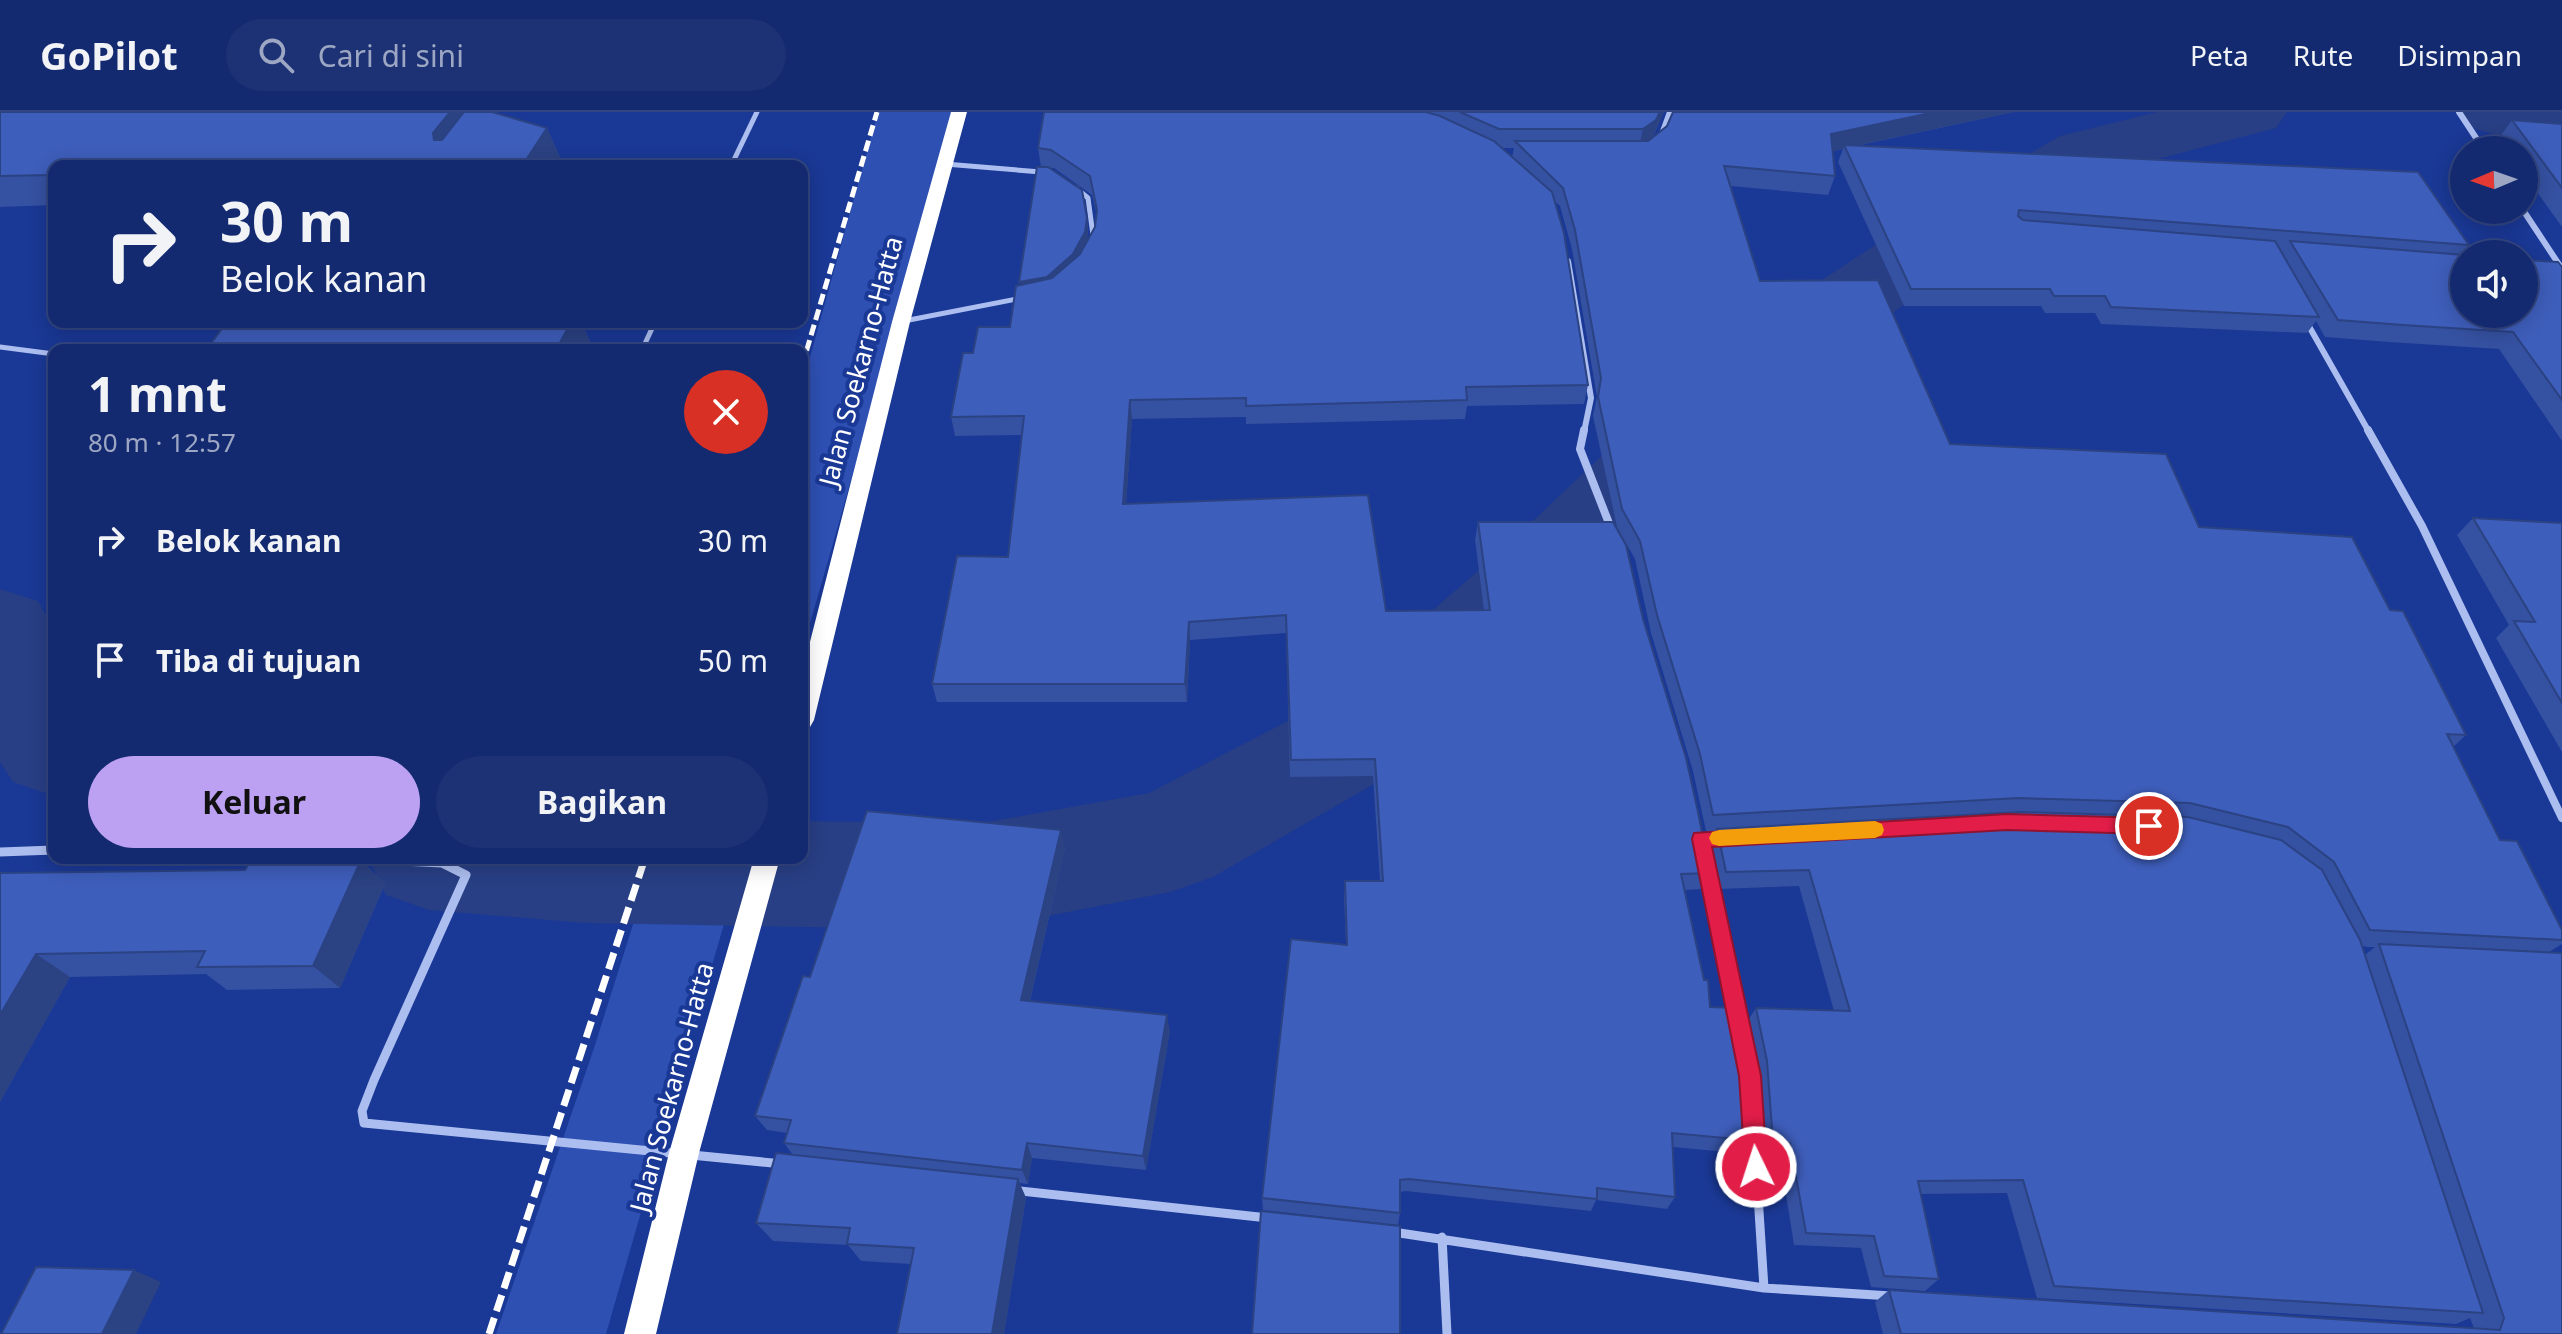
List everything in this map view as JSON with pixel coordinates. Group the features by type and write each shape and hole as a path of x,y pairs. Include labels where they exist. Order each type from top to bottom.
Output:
{"highway":[{"name":"Jalan Soekarno-Hatta","path":"808,696 901,322 959,112"},
{"name":"Jalan Soekarno-Hatta","path":"640,1334 684,1153 765,864"}],"street":[{"path":"1656,144 1670,112"},
{"path":"2460,113 2475,136"},
{"path":"2532,224 2562,272 2549,274"},
{"path":"1566,250 1591,398 1580,449 1614,536"},
{"path":"2299,307 2422,526 2562,818"},
{"path":"0,852 48,850"},
{"path":"1704,854 1741,1031"},
{"path":"444,864 466,875 374,1080 362,1111 364,1123 795,1165"},
{"path":"1753,1121 1764,1288"},
{"path":"1000,1188 1284,1220"},
{"path":"1379,1230 1442,1237 1764,1288 1906,1297"},
{"path":"1442,1237 1447,1334"}],"lane":[{"path":"734,160 757,112"},
{"path":"945,164 1051,173"},
{"path":"1074,187 1088,198 1094,229 1092,245"},
{"path":"901,322 1036,296"},
{"path":"0,347 48,353"}],"shaded area":[{"path":"878,112 957,112 808,630 808,364"},
{"path":"652,864 741,864 606,1334 496,1334 594,1048"}],"building":[{"path":"0,112 450,112 433,133 434,140 442,140 464,112 492,112 547,128 526,160 48,160 48,175 0,176"},
{"path":"1044,112 1426,112 1494,141 1552,192 1564,233 1588,385 1466,387 1467,400 1246,406 1246,398 1130,400 1123,504 1368,495 1386,611 1490,610 1478,522 1613,522 1626,545 1643,619 1686,758 1698,812 1710,873 1681,874 1704,980 1708,980 1710,1007 1740,1008 1752,1063 1757,1141 1672,1133 1675,1197 1597,1188 1597,1199 1409,1179 1400,1180 1400,1213 1262,1198 1291,939 1347,945 1345,881 1383,881 1375,759 1291,760 1286,615 1189,622 1185,684 932,684 957,556 1008,557 1024,416 951,417 963,353 973,353 978,327 1010,327 1016,286 1052,278 1080,254 1095,227 1097,210 1090,176 1051,150 1038,148"},
{"path":"1460,112 1660,112 1656,120 1643,129 1499,129"},
{"path":"1673,112 1935,112 1831,134 1835,176 1724,166 1760,281 1878,280 1950,444 2166,454 2199,527 2352,537 2390,610 2403,611 2466,735 2447,734 2500,840 2517,841 2562,930 2562,940 2370,930 2334,862 2288,827 2190,803 2019,798 1713,815 1700,754 1657,615 1640,541 1622,509 1598,397 1601,378 1575,230 1563,188 1515,141 1648,141 1667,126"},
{"path":"2512,120 2562,124 2562,188 2538,155 2538,136 2524,136"},
{"path":"1844,145 2418,172 2450,218 2450,224 2454,224 2466,240 2450,240 2450,244 2019,210 2018,216 2023,220 2275,241 2319,317 2111,307 2105,296 2054,296 2050,289 1911,289"},
{"path":"1037,167 1048,167 1082,190 1087,218 1085,232 1073,254 1047,277 1019,282"},
{"path":"2290,241 2450,254 2450,328 2338,320"},
{"path":"2538,261 2558,262 2562,267 2562,400 2513,332 2455,328 2538,328"},
{"path":"222,328 568,328 559,344 210,344"},
{"path":"2473,518 2562,523 2562,703 2514,621 2535,622"},
{"path":"867,811 1061,830 1021,1000 1167,1015 1143,1156 1027,1143 1022,1170 784,1143 791,1120 755,1116 803,976 810,977"},
{"path":"2020,812 2188,817 2281,840 2322,870 2360,940 2483,1313 2054,1286 2023,1180 1918,1181 1939,1279 1884,1276 1874,1236 1806,1233 1790,1143 1773,1142 1767,1061 1756,1008 1850,1011 1809,870 1726,872 1717,829"},
{"path":"248,864 359,864 313,966 197,967 205,951 36,954 0,1015 0,873 245,870"},
{"path":"2379,944 2562,953 2562,1334 1901,1334 1889,1290 2500,1330 2504,1318"},
{"path":"776,1153 1018,1179 992,1334 897,1334 914,1248 847,1244 850,1228 756,1223"},
{"path":"1261,1211 1400,1226 1400,1334 1252,1334"},
{"path":"36,1267 134,1270 102,1334 1,1334"}],"waterway":[{"path":"507,864 585,870 977,877 1170,841 1372,730 1540,576 1664,454 1808,330 1936,243 2088,153 2249,112"},
{"path":"2498,112 2562,119"},
{"path":"0,630 41,731 48,741"}],"railway":[{"path":"808,346 877,112"},
{"path":"489,1334 643,864"}],"slow traffic":[{"path":"1719,838 1875,830"}],"route":[{"path":"1756,1167 1750,1076 1701,839 2007,822 2149,826"}]}
